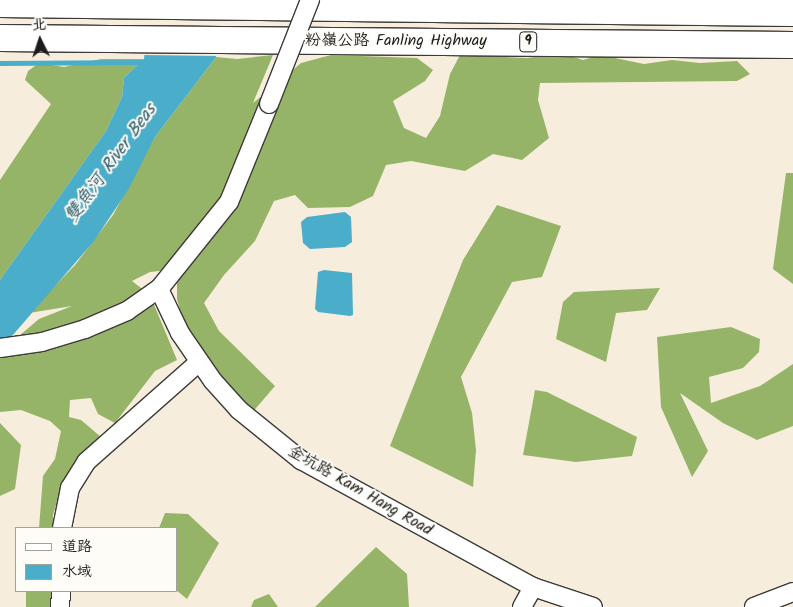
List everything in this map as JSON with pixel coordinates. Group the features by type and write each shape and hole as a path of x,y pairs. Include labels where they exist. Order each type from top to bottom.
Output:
{"highway":[{"name":"粉嶺公路 Fanling Highway","path":"0,4 793,13"},
{"name":"粉嶺公路 Fanling Highway","path":"0,38 793,45"}],"street":[{"path":"0,348 42,342 85,329 127,311 159,289 229,202 310,0"},
{"name":"金坑路 Kam Hang Road","path":"159,289 199,362 239,410 300,460 533,587 594,607"},
{"path":"62,527 70,488 86,462 199,362"},
{"path":"522,607 533,587"},
{"path":"60,607 61,592"},
{"path":"754,607 793,592"}],"green space":[{"path":"562,53 583,60 600,55 644,64 672,60 700,63 737,61 750,74 737,81 540,83 538,100 549,138 522,160 493,154 465,171 411,161 386,165 373,196 350,207 308,208 295,195 274,201 255,241 224,275 204,303 219,331 275,386 251,414 185,328 177,299 177,269 150,272 132,281 150,295 177,360 155,371 115,423 98,414 91,398 70,400 69,417 81,420 101,437 83,453 63,482 53,515 53,527 39,527 43,476 55,459 61,431 50,421 21,410 0,412 0,352 39,319 72,306 29,313 75,265 113,215 155,137 216,57 237,59 273,55 253,103 301,63 331,55 417,58 433,70 425,81 393,101 404,128 426,138 440,116 450,74 460,55 527,58"},
{"path":"101,59 144,59 124,78 122,97 106,131 0,280 0,180 51,104 25,80 28,71 39,63 64,67"},
{"path":"786,173 793,173 793,284 773,269"},
{"path":"497,205 561,226 542,277 512,282 461,377 472,413 476,450 473,487 390,446 463,260"},
{"path":"660,288 647,310 616,313 606,362 556,339 563,302 574,292"},
{"path":"731,327 760,339 759,352 743,368 709,377 711,403 760,386 793,364 793,426 757,440 723,423 680,393 708,451 692,477 661,407 657,337"},
{"path":"535,390 547,392 637,437 632,456 576,462 523,455"},
{"path":"0,423 21,445 15,489 0,496"},
{"path":"165,513 188,514 219,543 187,599 178,592 178,527 159,527"},
{"path":"376,547 407,574 409,607 315,607"},
{"path":"26,592 53,592 53,607 26,607"},
{"path":"269,594 278,607 251,607 254,600"}],"water":[{"name":"雙魚河 River Beas","path":"149,0 231,0 216,57 155,137 128,190 94,241 0,350 0,280 106,131 122,97 124,78 144,59"},
{"path":"345,212 351,217 352,242 345,247 310,249 303,243 301,222 307,217"},
{"path":"324,270 352,273 353,315 318,312 315,309 318,272"}],"pier":[{"path":"146,0 234,0 219,56 142,55"}],"waterway":[{"path":"0,63 141,62"}]}
